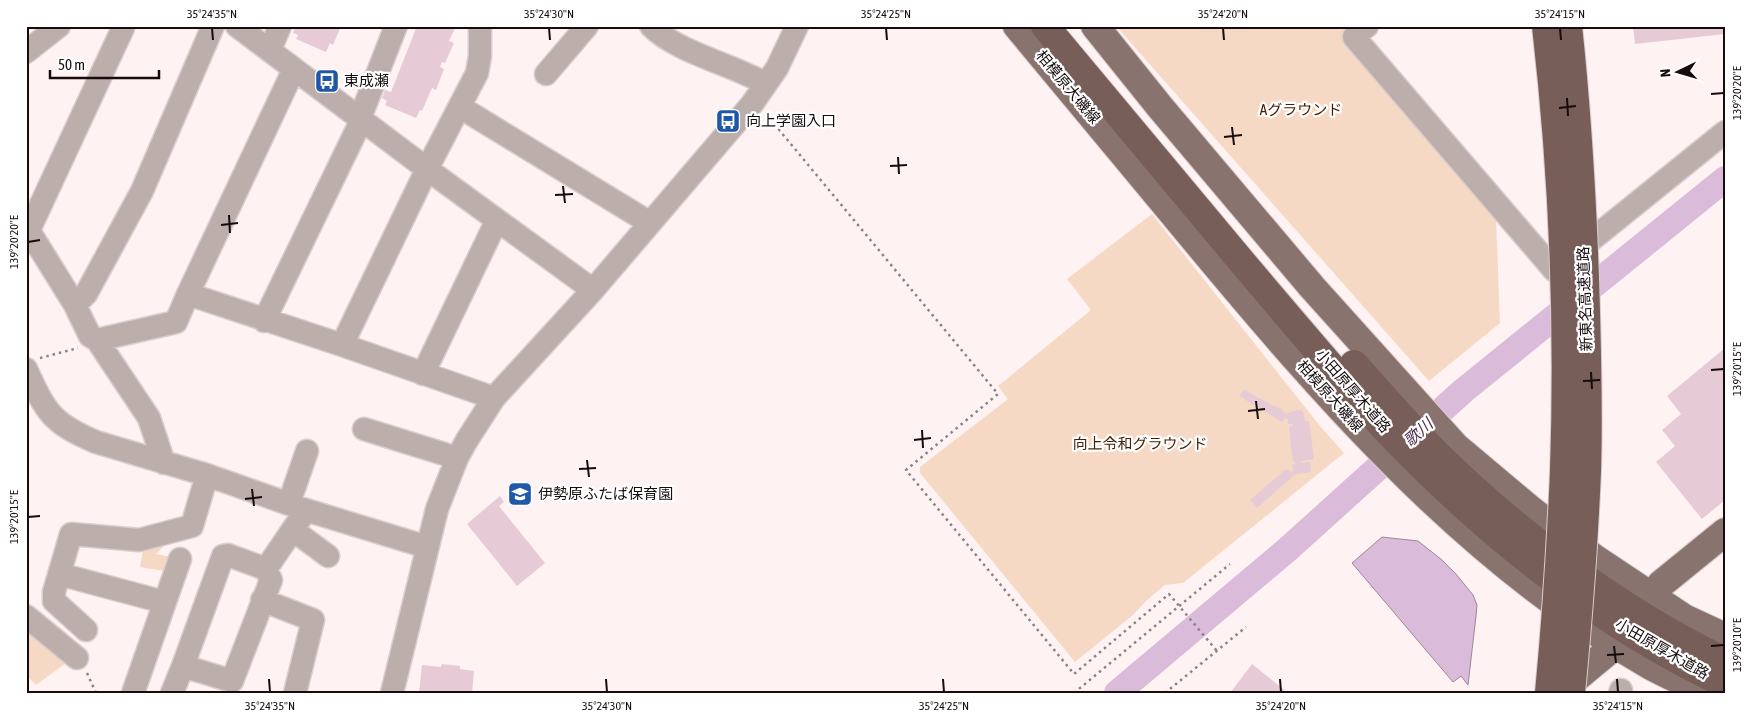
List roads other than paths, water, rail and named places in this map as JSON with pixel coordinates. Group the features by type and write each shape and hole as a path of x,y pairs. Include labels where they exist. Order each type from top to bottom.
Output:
{"highway":[{"name":"小田原厚木道路","path":"1045,26 1294,324 1433,464 1496,534 1566,590 1622,628 1687,666 1725,684"},
{"name":"小田原厚木道路","path":"1070,26 1310,316 1396,426"},
{"name":"新東名高速道路","path":"1546,26 1561,208 1566,342 1564,470 1558,597 1550,693"},
{"name":"新東名高速道路","path":"1568,26 1573,70 1582,207 1587,340 1587,470 1579,605 1571,693"},
{"name":"小田原厚木道路","path":"1433,464 1503,513 1571,568 1639,615 1725,661"}],"main road":[{"name":"相模原大磯線","path":"1017,26 1272,333 1396,426 1433,464 1503,564 1588,627 1652,667 1708,693"},
{"name":"相模原大磯線","path":"1096,26 1160,107 1312,288 1396,426"},
{"name":"相模原大磯線","path":"1433,464 1531,510 1594,558 1684,618 1725,637"},
{"path":"1725,532 1668,589 1725,554"},
{"path":"1532,693 1597,649 1558,693"}],"street":[{"path":"26,52 59,26"},
{"path":"75,305 86,294 142,190 213,26"},
{"path":"237,26 427,169 593,290"},
{"path":"270,50 280,26"},
{"path":"264,320 361,119 396,26"},
{"path":"342,345 427,169 477,73 480,56 480,26"},
{"path":"546,74 587,26"},
{"path":"651,26 680,45 753,76 766,84"},
{"path":"392,693 437,509 457,458 467,440 494,398 593,290 753,103 777,68 796,26"},
{"path":"1367,26 1354,37 1554,270 1725,132"},
{"path":"122,27 27,228 75,305 90,336 97,340 148,418 164,463"},
{"path":"97,340 176,322 294,69"},
{"path":"460,107 650,223"},
{"path":"423,374 497,220"},
{"path":"188,294 494,398"},
{"path":"31,364 46,410 57,422 81,436 207,475 298,507 428,547"},
{"path":"375,428 457,458"},
{"path":"266,569 293,530 307,451"},
{"path":"86,630 54,601 58,574 71,534 138,540 192,526 207,475"},
{"path":"293,530 328,556"},
{"path":"172,693 223,556 228,555 266,569 271,580 232,681 183,666"},
{"path":"133,693 180,559"},
{"path":"58,574 164,602"},
{"path":"262,600 312,620 295,693"},
{"path":"26,616 76,658"}],"waterway":[{"name":"歌川","path":"1117,693 1288,549 1463,391 1725,179"}],"place":[{"name":"東成瀬","path":"327,81"},
{"name":"向上学園入口","path":"728,121"},
{"name":"伊勢原ふたば保育園","path":"520,494"}],"park label":[{"name":"Aグラウンド","path":"1301,110"},
{"name":"向上令和グラウンド","path":"1140,444"}]}
